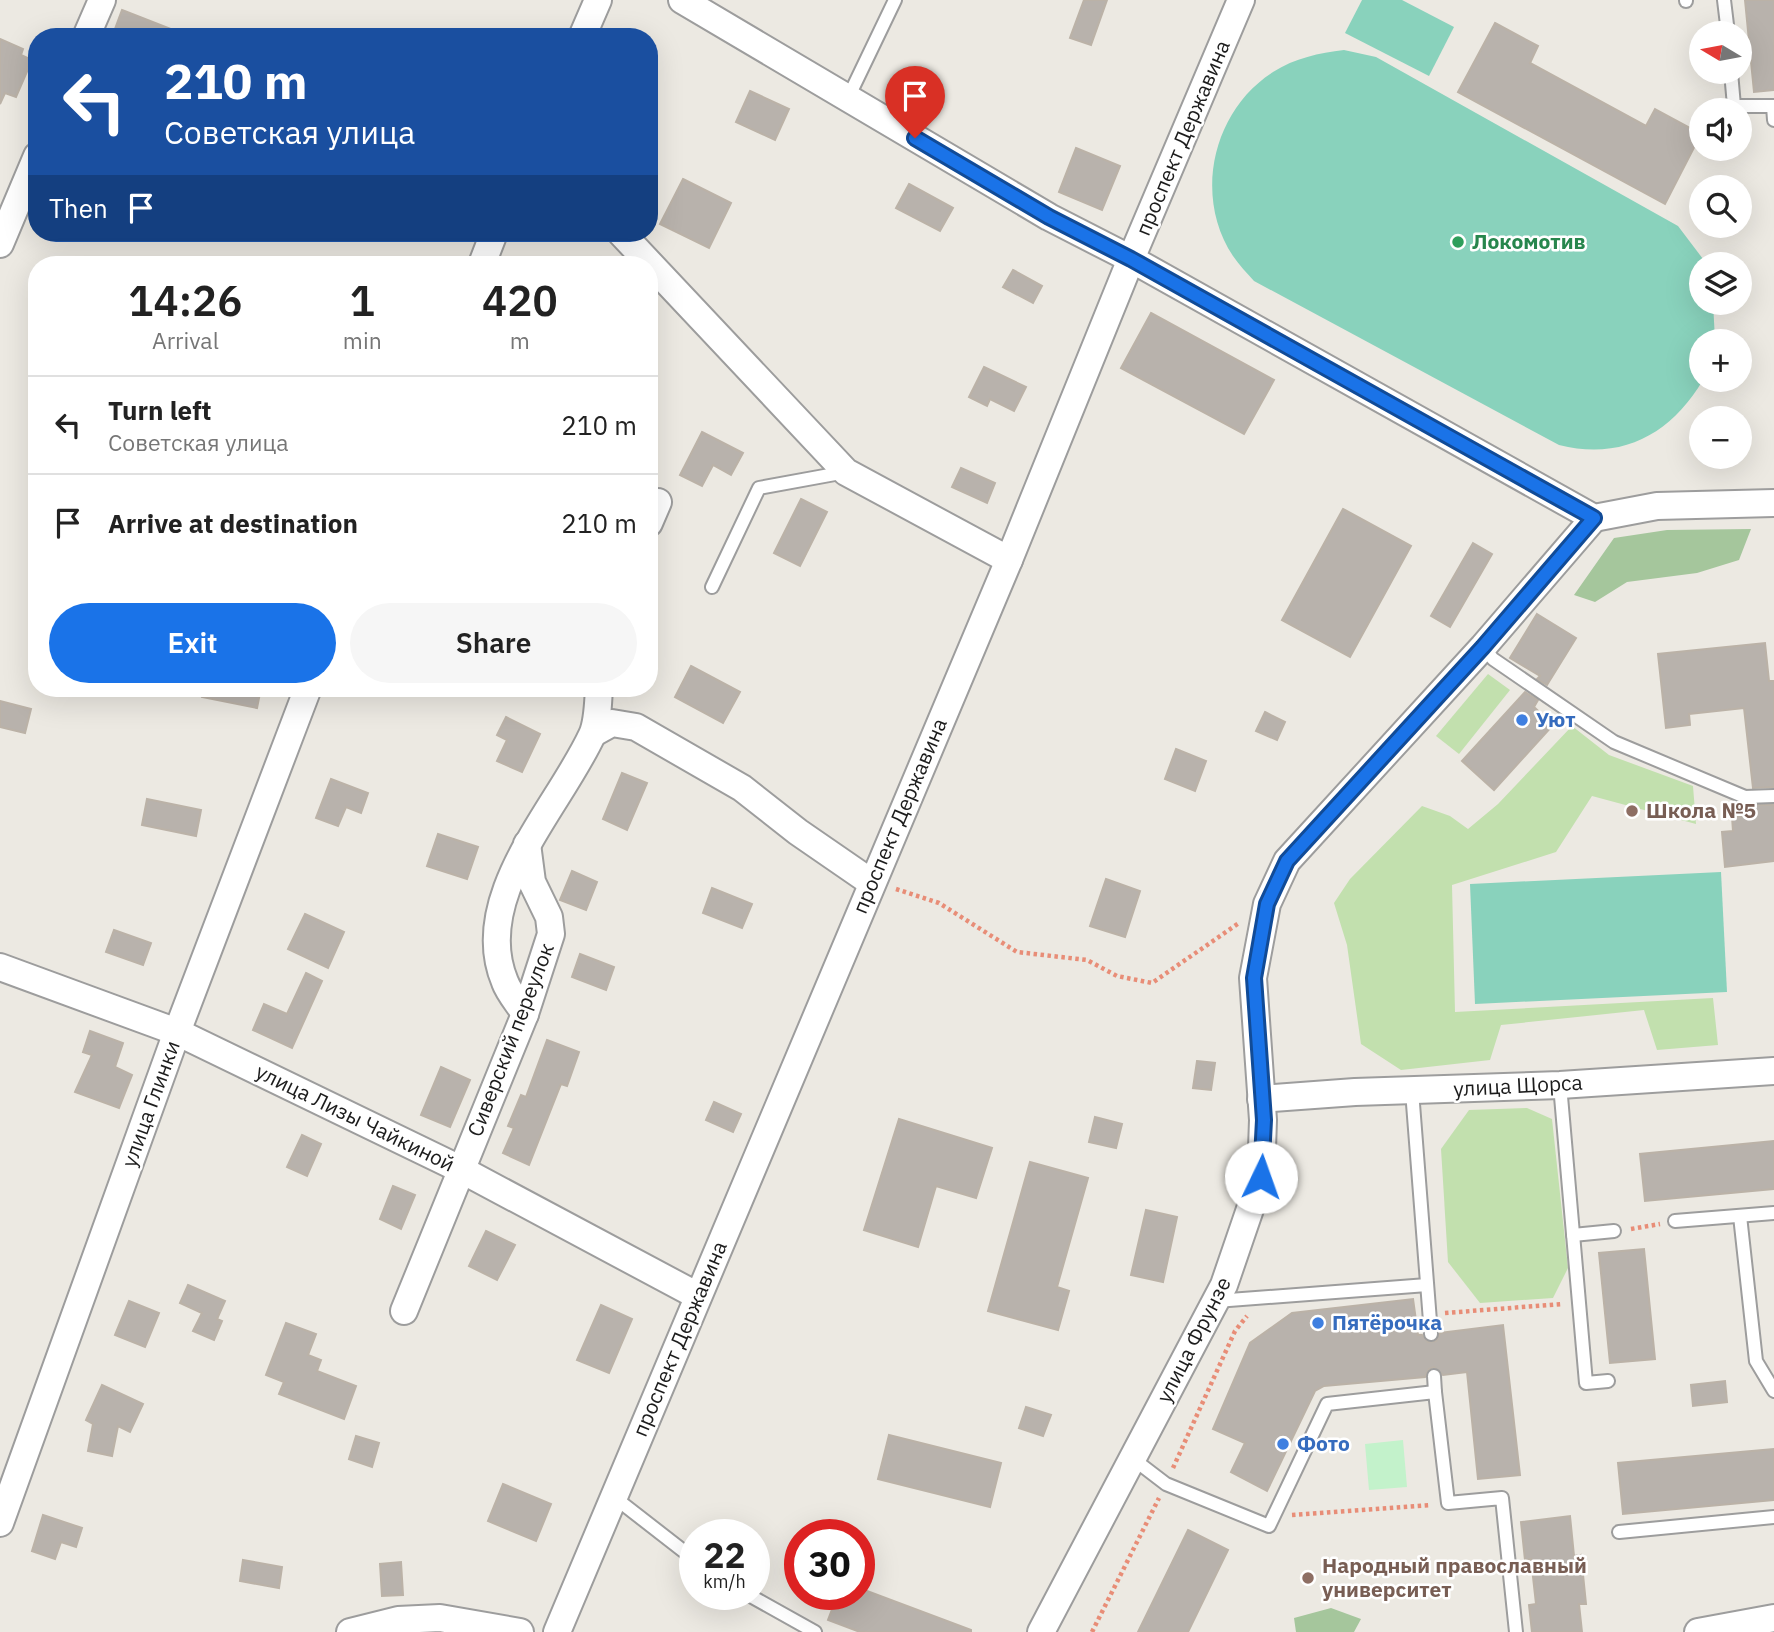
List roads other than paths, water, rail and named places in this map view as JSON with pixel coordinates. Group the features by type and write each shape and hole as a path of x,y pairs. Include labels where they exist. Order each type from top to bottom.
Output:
{"street":[{"path":"90,28 102,0"},
{"path":"586,28 598,0"},
{"path":"682,0 1049,217 1131,259 1594,518 1657,506 1774,502"},
{"name":"проспект Державина","path":"557,1632 1009,560 1131,259 1241,0"},
{"path":"0,244 28,177"},
{"path":"629,242 643,256"},
{"path":"658,272 846,472 1009,560"},
{"name":"улица Фрунзе","path":"1041,1632 1224,1285 1261,1177 1264,1120 1254,978 1267,904 1287,861 1483,647 1594,518"},
{"name":"улица Глинки","path":"0,1523 177,1032 305,697"},
{"path":"525,1014 505,982 496,942 500,909 527,844 594,733 599,697"},
{"path":"594,733 612,723 636,727 743,788 798,832 872,883"},
{"name":"Сиверский переулок","path":"404,1311 525,1014 551,934 549,917 532,882 527,844"},
{"name":"улица Лизы Чайкиной","path":"0,967 177,1032 460,1169 698,1296"},
{"name":"улица Щорса","path":"1261,1099 1560,1085 1774,1071"},
{"path":"350,1632 398,1620 440,1618 520,1632"},
{"path":"1698,1632 1774,1618"}],"lane":[{"path":"1724,0 1727,21"},
{"path":"848,98 896,1"},
{"path":"1732,84 1734,106 1773,106 1774,120"},
{"path":"712,587 759,488 846,472"},
{"path":"1483,647 1493,659 1614,742 1745,797 1774,796"},
{"path":"1560,1085 1586,1382 1608,1381"},
{"path":"1412,1091 1431,1334"},
{"path":"1675,1222 1774,1213"},
{"path":"1740,1216 1756,1360 1774,1391"},
{"path":"1573,1234 1614,1231"},
{"path":"1216,1301 1427,1285"},
{"path":"1434,1376 1448,1503 1502,1498 1516,1632"},
{"path":"1132,1458 1166,1484 1269,1525 1327,1404 1435,1392"},
{"path":"614,1497 679,1548"},
{"path":"1619,1532 1774,1517"},
{"path":"770,1607 815,1632"}],"place":[{"name":"Локомотив","path":"1458,242"},
{"name":"Уют","path":"1522,720"},
{"name":"Школа №5","path":"1632,811"},
{"name":"Пятёрочка","path":"1318,1323"},
{"name":"Фото","path":"1283,1444"},
{"name":"Народный православный университет","path":"1308,1578"}]}
